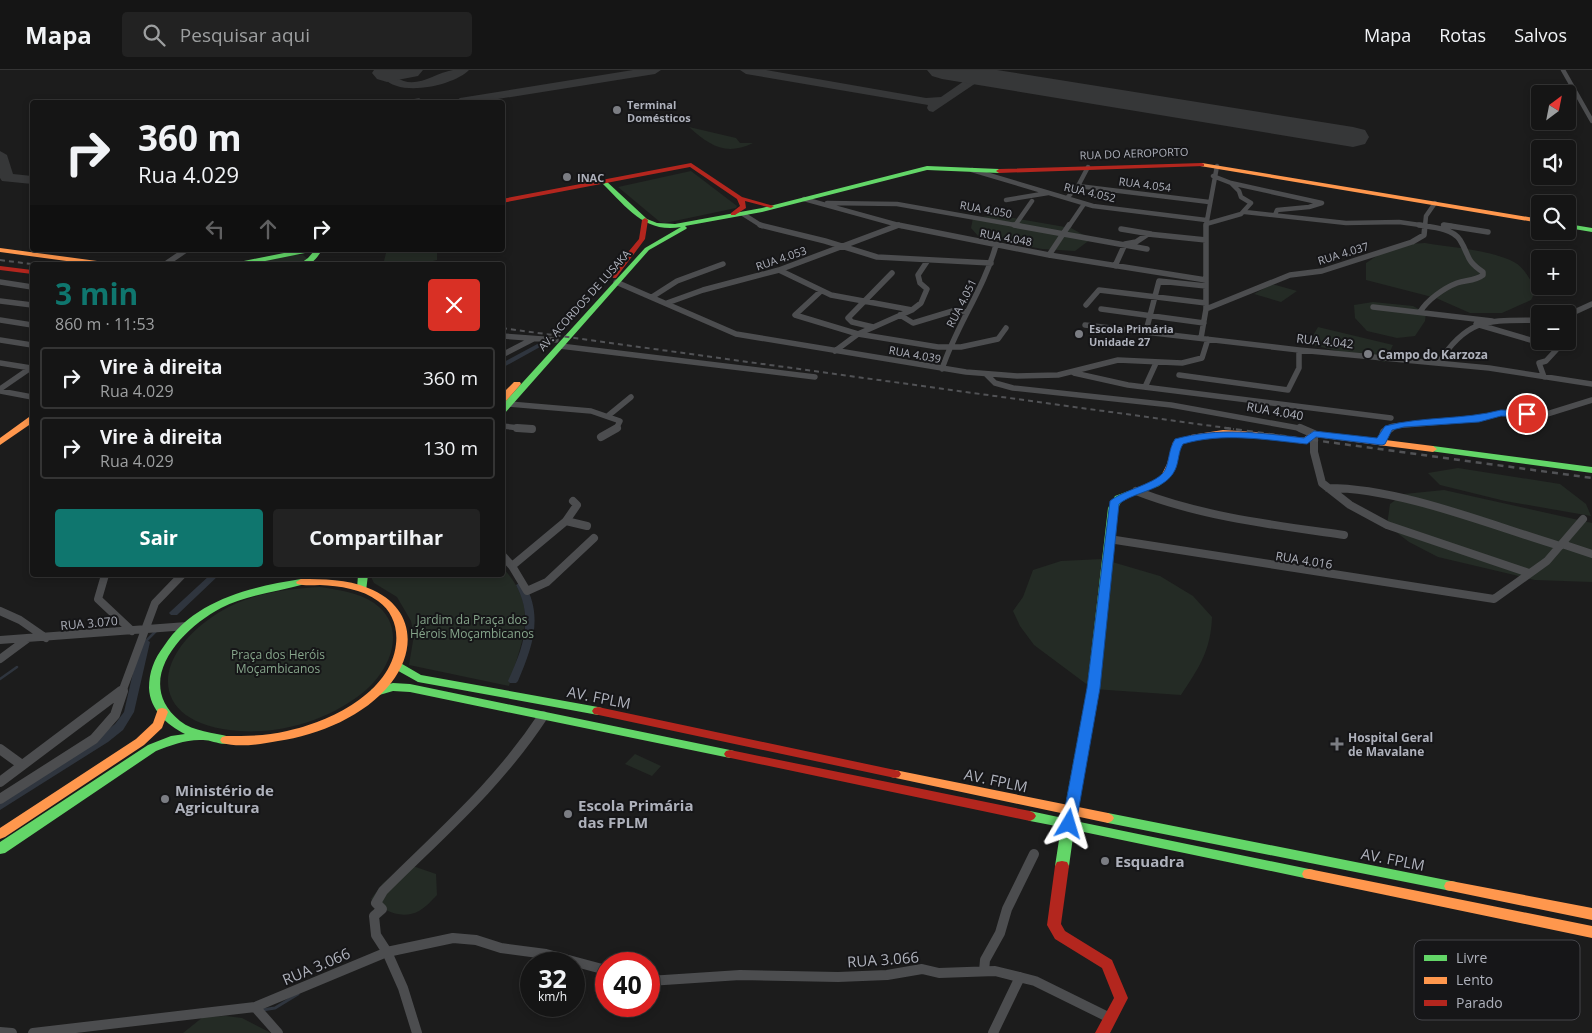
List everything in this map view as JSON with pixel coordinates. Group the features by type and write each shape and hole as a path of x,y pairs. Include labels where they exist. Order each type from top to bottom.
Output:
{"main road":[{"name":"RUA DO AEROPORTO","path":"645,220 663,226 697,223 743,214 927,168 972,170 1187,164 1215,171 1435,203 1531,220"},
{"path":"505,200 691,165 740,198 775,206"},
{"path":"603,181 645,220"},
{"path":"730,216 744,207 740,198"},
{"name":"AV. ACORDOS DE LUSAKA","path":"505,405 638,247 645,231 645,220"},
{"name":"AV. ACORDOS DE LUSAKA","path":"558,343 655,242 697,223"},
{"path":"1576,227 1592,230"},
{"path":"0,250 90,262"},
{"path":"249,262 314,252"},
{"path":"305,262 314,252"},
{"path":"0,268 30,272"},
{"path":"0,442 30,420"},
{"path":"1102,1033 1121,998 1106,964 1060,935 1054,925 1071,811 1093,688 1114,503 1124,494 1136,491 1165,477 1172,466 1176,444 1183,439 1239,434 1307,441 1314,434"},
{"name":"RUA 4.040","path":"1314,434 1592,470"},
{"path":"324,582 333,577"},
{"path":"362,589 363,577"},
{"path":"324,582 362,589 378,596 391,606 400,619 404,641 397,665 376,692 352,710 290,736 251,741 228,741 200,736 172,722 162,712 154,696 153,679 159,660 170,643 187,626 206,612 252,592 276,585 324,582"},
{"name":"AV. FPLM","path":"397,665 418,678 602,712 1071,811 1592,914"},
{"path":"376,692 393,687 410,688 543,716 605,726 1052,821 1592,932"},
{"path":"0,834 151,733 158,725 162,712"},
{"path":"0,849 152,748 175,739 200,736"}],"street":[{"path":"1563,70 1592,121"},
{"path":"1067,198 1078,186 1088,167"},
{"name":"RUA 4.052","path":"972,170 1084,204 1206,222"},
{"path":"1215,171 1231,183 1239,191 1241,197 1251,203 1244,212"},
{"name":"RUA 4.039","path":"616,282 736,334 942,369 1016,376 1073,373 1118,360 1182,363 1200,358 1205,338 1206,222 1215,171"},
{"path":"1231,183 1322,203 1309,207 1277,210 1275,215"},
{"name":"RUA 4.054","path":"1078,186 1209,202"},
{"path":"1006,200 1050,193"},
{"name":"RUA 4.048","path":"804,199 899,225 996,245 1206,283"},
{"path":"1016,224 1032,201"},
{"name":"RUA 4.050","path":"820,204 848,202 897,204 1147,249"},
{"name":"RUA 4.037","path":"1206,306 1290,274 1322,271 1401,246 1424,235 1426,216 1435,203"},
{"path":"1049,255 1062,233 1084,204"},
{"path":"1206,222 1244,212 1346,222 1376,221 1426,224 1488,232"},
{"path":"743,214 764,227 888,259 991,262"},
{"path":"1420,312 1424,305 1450,286 1480,278 1482,272 1472,266 1459,238 1450,231 1426,224"},
{"name":"RUA 4.053","path":"667,304 703,290 779,270 899,225"},
{"path":"1121,229 1206,240"},
{"path":"1115,266 1125,244 1150,234"},
{"name":"RUA 4.051","path":"942,369 949,347 991,262 996,245"},
{"path":"168,262 183,252"},
{"path":"836,351 858,334 912,310 921,302 927,290 920,283 918,276 928,260"},
{"path":"652,297 677,281 723,264"},
{"path":"779,270 822,291 866,302 912,310"},
{"path":"872,327 848,320 892,273"},
{"path":"1146,331 1159,281 1206,283"},
{"path":"0,282 30,287"},
{"path":"1086,305 1099,290 1206,306"},
{"path":"822,291 796,312 795,315 858,334 949,347 969,346 998,339 1006,328"},
{"path":"0,301 30,305"},
{"path":"1576,311 1592,304"},
{"path":"1373,307 1492,321 1531,320"},
{"path":"1101,309 1204,323"},
{"path":"900,315 913,323 955,310 966,312"},
{"path":"0,320 30,325"},
{"path":"1439,362 1451,342 1476,324 1492,321"},
{"path":"1476,324 1558,348 1546,361 1538,363 1544,376"},
{"name":"RUA 4.042","path":"1085,325 1299,350 1439,362 1592,384"},
{"path":"505,336 533,338 558,343 814,377"},
{"path":"505,354 530,342 533,338"},
{"path":"0,340 30,345"},
{"path":"1180,375 1288,390 1299,368 1299,350"},
{"path":"0,363 30,367"},
{"path":"1145,387 1156,363"},
{"path":"0,390 30,368"},
{"path":"1073,373 1145,387 1391,418"},
{"name":"RUA 4.040","path":"986,374 995,382 1014,388 1172,405 1232,417 1297,426 1314,434"},
{"path":"0,390 30,397"},
{"path":"609,415 631,398"},
{"path":"1382,442 1384,432 1398,425 1479,419 1501,413 1548,414 1592,400"},
{"path":"505,405 591,411 609,415 620,422 616,429 602,437"},
{"path":"505,426 532,429"},
{"path":"1314,434 1318,473 1322,483 1350,505 1378,521 1529,573 1547,561 1583,519"},
{"path":"1328,488 1357,488 1423,504 1592,554"},
{"path":"1136,491 1156,500 1214,516 1344,535"},
{"path":"512,566 566,521 577,505 573,501"},
{"path":"566,521 587,526"},
{"path":"505,558 512,566 527,591 532,590 548,582 594,538"},
{"name":"RUA 4.016","path":"1109,539 1262,565 1496,598 1529,573"},
{"path":"105,577 98,599 132,630"},
{"path":"0,798 94,739 106,728 115,715 121,691 155,603 180,577"},
{"name":"RUA 3.070","path":"0,611 20,620 46,638 187,626"},
{"path":"0,640 46,638"},
{"path":"0,659 27,639"},
{"path":"0,782 121,691"},
{"path":"417,1033 403,988 387,952 376,935 374,916 382,909 376,904 383,891 489,788 517,755 543,716"},
{"path":"0,749 22,765"},
{"path":"984,971 985,960 991,946 1000,933 1007,909 1034,854"},
{"name":"RUA 3.066","path":"33,1033 255,1007 387,952 453,938 476,940 501,948 564,958 595,967"},
{"name":"RUA 3.066","path":"660,981 740,975 838,977 887,975 922,969 939,973 995,971 1035,982 1110,1018"},
{"path":"993,1033 1020,977"},
{"path":"255,1007 278,1033"},
{"path":"0,1032 12,1033"}],"green space":[{"path":"689,127 736,138 740,143 753,143 735,149 726,149 711,144"},
{"path":"691,171 737,206 736,208 665,223 660,222 618,187"},
{"path":"996,215 1071,228 1091,239 1075,251 1042,249 979,237 971,228 973,218"},
{"path":"1425,243 1482,252 1514,262 1531,282 1531,295 1534,295 1531,300 1502,313 1470,313 1436,298 1366,280 1366,263 1388,250 1407,244"},
{"path":"437,252 437,260 433,262 384,262 386,253"},
{"path":"291,255 303,255 308,259 300,262 254,262"},
{"path":"1272,284 1297,291 1281,302 1254,294"},
{"path":"1373,302 1413,306 1426,313 1425,321 1415,336 1397,338 1367,331 1355,318 1354,305"},
{"name":"Campo do Karzoza","path":"1318,327 1393,345 1385,362 1308,344"},
{"path":"1458,468 1560,484 1586,504 1591,516 1505,501 1440,485 1428,473"},
{"path":"1444,490 1592,523 1592,582 1535,580 1438,557 1409,542 1387,525 1390,504 1404,494"},
{"path":"1102,559 1160,576 1193,596 1212,617 1209,639 1203,658 1181,695 1093,689 1034,645 1020,626 1013,611 1023,597 1033,570 1061,561"},
{"name":"Jardim da Praça dos Hérois Moçambicanos","path":"505,570 515,583 522,597 525,611 525,625 509,686 409,665 414,635 411,621 397,597 374,583 371,577 505,577"},
{"name":"Praça dos Heróis Moçambicanos","path":"320,587 348,592 368,599 384,612 390,623 393,635 389,658 376,680 354,700 339,709 307,722 273,730 256,731 240,731 210,726 188,716 174,703 168,686 170,668 179,649 195,630 218,613 242,601 280,591"},
{"path":"635,754 661,766 652,776 625,764"},
{"path":"407,864 436,874 437,895 419,911 406,915 393,913 371,899 383,883"},
{"path":"226,1016 242,1018 271,1033 183,1033 203,1017"}],"waterway":[{"path":"505,364 547,341 545,339"},
{"path":"174,613 213,577"},
{"path":"513,681 527,646 531,621 527,597 521,585"},
{"path":"134,692 145,642 157,630"},
{"path":"0,806 104,739 119,727 129,712 145,642"},
{"path":"0,679 17,667"},
{"path":"0,806 119,727 129,712 134,691"},
{"path":"262,1010 275,1008 298,994"}],"taxiway":[{"path":"399,70 392,74 390,78 405,86 415,86 436,81 463,70"},
{"path":"472,100 655,70"},
{"path":"746,70 926,102 944,100"},
{"path":"962,73 972,77 973,80"},
{"path":"973,80 994,79"},
{"path":"944,100 973,80"},
{"path":"933,108 944,100"},
{"path":"0,155 7,178 30,180"}],"runway":[{"path":"387,73 408,70"},
{"path":"942,70 1353,137"}],"railway":[{"path":"0,260 30,264"},
{"path":"505,328 1234,429"},
{"path":"1225,428 1592,478"}],"traffic: fast":[{"path":"603,181 645,220 656,225 675,226 762,210 927,168 999,171"},
{"path":"1576,227 1592,230"},
{"path":"505,408 647,249 684,228"},
{"path":"249,262 300,252"},
{"path":"307,262 317,252"},
{"path":"1433,449 1592,470"},
{"path":"1062,866 1072,799 1093,689 1113,508 1118,498 1156,484 1166,476"},
{"path":"362,589 363,577"},
{"path":"226,740 198,735 177,725 163,712 155,695 155,677 161,658 174,639 194,620 218,605 231,599 273,587 301,582"},
{"path":"397,665 418,678 598,711"},
{"path":"376,692 393,687 410,688 730,754"},
{"path":"0,849 152,748 175,739 200,736"},
{"path":"1030,816 1309,874"},
{"path":"1108,818 1451,886"}],"traffic: slow":[{"path":"1202,165 1531,220"},
{"path":"0,250 90,262"},
{"path":"505,397 517,384"},
{"path":"0,442 30,420"},
{"path":"1166,476 1172,464 1176,444 1206,434 1256,434 1305,441 1314,434 1433,449"},
{"path":"226,740 245,741 285,736 324,724 360,705 375,693 396,666 403,637 400,623 393,610 382,599 365,590 349,585 301,582"},
{"path":"0,834 140,742 158,725 162,712"},
{"path":"895,774 1108,818"},
{"path":"1309,874 1592,932"},
{"path":"1451,886 1592,914"}],"traffic: jam":[{"path":"505,200 691,165 740,198 744,207 733,214"},
{"path":"999,171 1202,165"},
{"path":"740,198 771,206"},
{"path":"613,276 642,239 645,220"},
{"path":"0,268 30,272"},
{"path":"598,711 895,774"},
{"path":"730,754 1030,816"},
{"path":"1062,866 1054,925 1060,935 1107,964 1121,998 1102,1033"}],"place":[{"name":"Terminal Domésticos","path":"617,110"},
{"name":"INAC","path":"567,177"},
{"name":"Escola Primária Unidade 27","path":"1079,334"},
{"name":"Campo do Karzoza","path":"1368,354"},
{"name":"Hospital Geral de Mavalane","path":"1337,744"},
{"name":"Ministério de Agricultura","path":"165,799"},
{"name":"Escola Primária das FPLM","path":"568,814"},
{"name":"Esquadra","path":"1105,861"}],"route":[{"path":"1069,824 1093,688 1114,503 1124,494 1147,488 1165,477 1171,469 1176,444 1183,439 1224,434 1266,436 1307,441 1314,434 1382,442 1384,432 1393,426 1479,419 1501,413 1527,414"}]}
